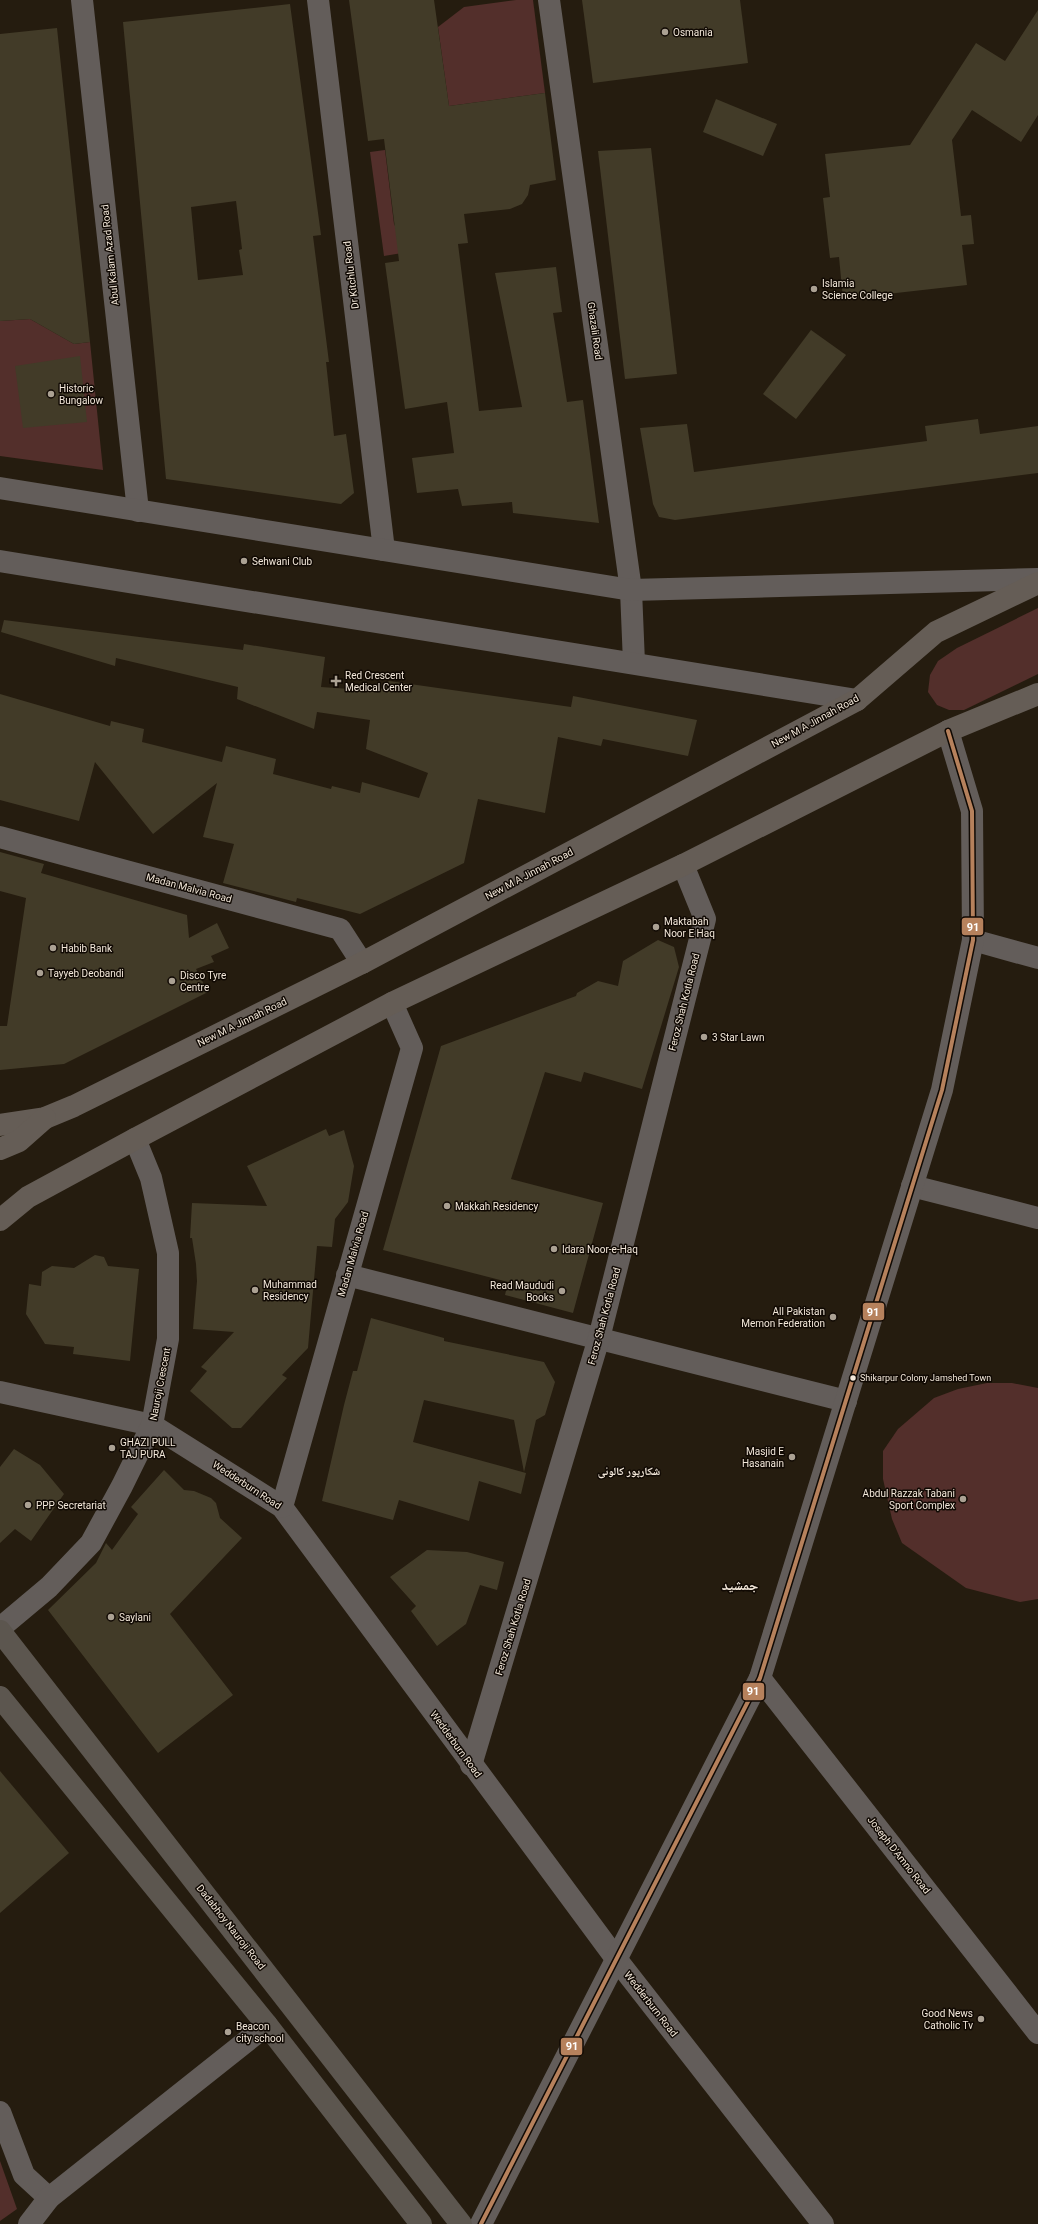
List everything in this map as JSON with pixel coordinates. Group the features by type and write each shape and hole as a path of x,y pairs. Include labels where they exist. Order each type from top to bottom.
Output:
{"main road":[{"name":"New M A Jinnah Road","path":"0,1125 45,1118 74,1106 362,963 857,700 936,632 1038,583"},
{"path":"0,1220 28,1197 134,1139 392,1004 683,865 948,731 1038,694"},
{"path":"0,1149 19,1141 45,1118"},
{"path":"0,1204 8,1200 28,1197"},
{"name":"Dadabhoy Nauroji Road","path":"0,1630 461,2224"},
{"path":"0,1697 267,2025 421,2224"}],"street":[{"name":"Abul Kalam Azad Road","path":"82,0 138,511"},
{"name":"Dr Kitchlu Road","path":"318,0 384,550"},
{"name":"Ghazali Road","path":"549,0 631,590 634,663"},
{"path":"0,488 631,590 1038,579"},
{"path":"0,561 857,700"},
{"path":"481,2224 760,1678 942,1090 974,940 972,811 948,731"},
{"name":"Madan Malvia Road","path":"0,837 340,929 362,963"},
{"name":"Feroz Shah Kotla Road","path":"471,1765 599,1338 705,918 683,865"},
{"path":"974,940 1038,958"},
{"name":"Madan Malvia Road","path":"282,1507 412,1048 392,1004"},
{"name":"Nauroji Crescent","path":"0,1630 49,1587 91,1543 122,1486 152,1424 168,1339 168,1253 151,1178 134,1139"},
{"path":"912,1186 1038,1218"},
{"path":"347,1275 846,1401"},
{"name":"Wedderburn Road","path":"0,1392 152,1424 282,1507 471,1765 617,1960 823,2224"},
{"name":"Joseph D'Amno Road","path":"760,1678 1038,2033"},
{"path":"29,2224 49,2198 267,2025"},
{"path":"0,2112 24,2175 49,2198"}],"shaded area":[{"path":"516,0 533,0 545,93 449,106 438,27 464,7"},
{"path":"385,150 394,224 408,252 384,256 370,152"},
{"path":"30,319 74,344 90,342 103,470 0,456 0,321"},
{"path":"1038,608 1038,674 964,710 949,710 937,705 928,692 930,675 938,661 957,648"},
{"name":"Abdul Razzak Tabani Sport Complex","path":"987,1383 1012,1383 1038,1388 1038,1599 1020,1602 966,1588 902,1543 892,1519 883,1479 883,1451 898,1429 934,1398 958,1389"},
{"path":"0,2161 17,2209 0,2221"}],"building":[{"path":"349,0 434,0 449,106 545,93 556,180 530,185 528,195 522,204 510,209 464,214 468,243 458,244 479,411 522,407 495,273 556,267 562,312 553,313 567,402 583,400 599,523 513,513 512,502 462,506 458,489 417,493 412,458 454,453 447,402 405,409 385,263 399,261 384,139 368,141"},
{"name":"Osmania","path":"582,0 740,0 748,63 593,83"},
{"path":"290,4 321,235 313,236 329,362 326,362 334,436 346,434 354,493 341,504 166,479 123,22","holes":["236,201 242,249 239,250 243,275 198,280 191,207"]},
{"path":"1038,10 1038,115 1021,142 972,110 952,140 961,216 971,215 974,244 962,245 967,285 843,299 839,257 830,258 823,198 830,197 825,154 910,145 976,43 1005,61"},
{"path":"57,28 90,342 74,344 30,319 0,321 0,34"},
{"path":"716,99 777,124 763,156 703,132"},
{"path":"651,148 677,374 625,379 598,151"},
{"path":"811,330 846,355 796,419 763,394"},
{"name":"Historic Bungalow","path":"80,356 87,422 23,428 15,366"},
{"path":"978,419 980,434 1038,426 1038,473 675,520 659,517 653,504 640,428 687,424 694,472 927,441 925,426"},
{"path":"4,620 243,650 244,644 325,657 321,687 379,691 389,681 571,707 573,696 697,720 688,756 603,739 601,746 558,737 545,813 478,799 464,863 360,914 297,898 296,902 223,883 234,844 203,837 217,783 153,834 95,762 79,821 0,800 0,694 110,726 111,721 144,729 142,742 222,762 226,746 276,759 273,774 331,789 332,786 360,793 362,782 419,798 428,773 366,749 370,720 317,712 314,729 237,699 238,687 116,658 115,666 1,632"},
{"path":"0,852 44,864 41,873 187,915 189,938 217,923 229,948 211,956 214,962 196,969 208,992 64,1064 0,1070 0,1026 7,1026 26,898 0,891"},
{"path":"658,940 674,947 679,967 642,1089 584,1072 581,1082 545,1072 511,1179 603,1203 573,1313 505,1295 508,1282 383,1250 441,1046 576,996 577,993 598,981 618,986 623,961"},
{"path":"326,1129 329,1136 344,1130 354,1166 348,1202 335,1219 332,1247 317,1246 308,1348 282,1375 287,1378 241,1428 232,1428 190,1391 207,1371 201,1367 234,1332 193,1329 197,1281 192,1238 190,1238 192,1203 267,1206 247,1166"},
{"path":"95,1255 104,1257 108,1266 139,1269 130,1361 73,1354 74,1347 45,1344 26,1314 29,1284 41,1286 42,1272 52,1266 74,1268"},
{"path":"371,1318 444,1338 444,1341 544,1362 555,1382 545,1415 536,1420 524,1472 514,1420 424,1400 413,1442 526,1473 521,1494 479,1481 469,1521 399,1500 393,1520 322,1501 353,1371 357,1371"},
{"name":"PPP Secretariat","path":"14,1449 40,1465 64,1494 31,1541 15,1529 0,1543 0,1467"},
{"path":"164,1470 184,1490 194,1491 211,1498 216,1503 220,1518 242,1538 170,1614 233,1695 158,1753 48,1610 96,1563 106,1543 112,1550 138,1514 131,1507"},
{"path":"427,1550 467,1552 504,1562 497,1590 480,1585 466,1624 437,1646 411,1611 416,1606 390,1577"},
{"path":"0,1771 69,1853 0,1913"}],"transit line":[{"name":"91","path":"481,2224 760,1678 942,1090 973,940 972,811 948,731"}],"place":[{"name":"Osmania","path":"665,32"},
{"name":"Islamia Science College","path":"814,289"},
{"name":"Historic Bungalow","path":"51,394"},
{"name":"Sehwani Club","path":"244,561"},
{"name":"Red Crescent Medical Center","path":"336,681"},
{"name":"Maktabah Noor E Haq","path":"656,927"},
{"name":"Habib Bank","path":"53,948"},
{"name":"Tayyeb Deobandi","path":"40,973"},
{"name":"Disco Tyre Centre","path":"172,981"},
{"name":"3 Star Lawn","path":"704,1037"},
{"name":"Makkah Residency","path":"447,1206"},
{"name":"Idara Noor-e-Haq","path":"554,1249"},
{"name":"Muhammad Residency","path":"255,1290"},
{"name":"Read Maududi Books","path":"562,1291"},
{"name":"All Pakistan Memon Federation","path":"833,1317"},
{"name":"Shikarpur Colony Jamshed Town","path":"853,1378"},
{"name":"GHAZI PULL TAJ PURA","path":"112,1448"},
{"name":"Masjid E Hasanain","path":"792,1457"},
{"name":"Abdul Razzak Tabani Sport Complex","path":"963,1499"},
{"name":"PPP Secretariat","path":"28,1505"},
{"name":"Saylani","path":"111,1617"},
{"name":"Good News Catholic Tv","path":"981,2019"},
{"name":"Beacon city school","path":"228,2032"}],"district":[{"name":"شکارپور کالونی","path":"629,1471"},
{"name":"جمشید","path":"740,1585"}]}
